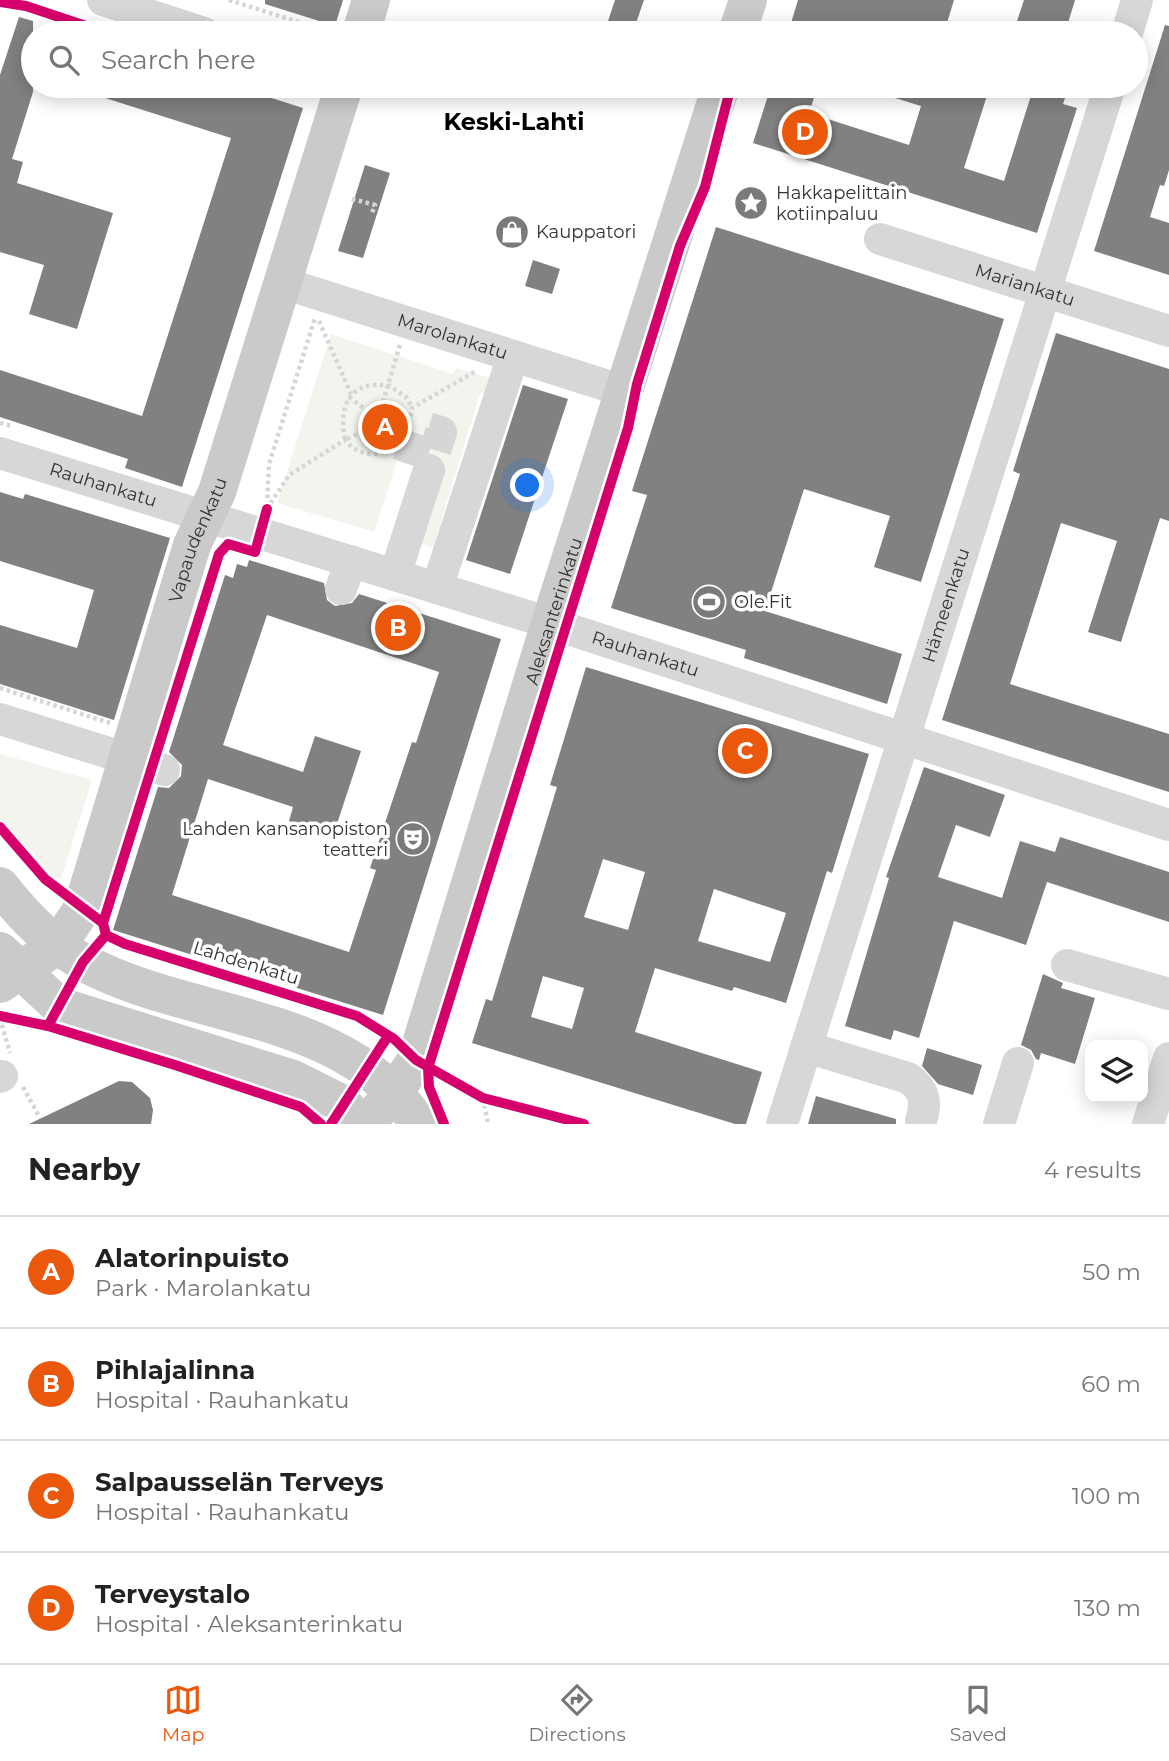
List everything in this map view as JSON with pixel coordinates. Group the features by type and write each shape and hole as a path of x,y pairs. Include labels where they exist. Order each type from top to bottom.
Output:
{"main road":[{"path":"365,21 371,0"},
{"path":"741,21 748,0"},
{"name":"Vapaudenkatu","path":"4,990 58,945 82,908 121,741 192,545 217,492 340,98"},
{"name":"Aleksanterinkatu","path":"364,1124 394,1093 416,1060 550,623 717,98"},
{"path":"0,886 58,945 83,962 146,988 291,1031 327,1046 365,1070 394,1093 418,1124"},
{"path":"4,990 293,1079 343,1104 364,1124"}],"street":[{"path":"103,0 167,21"},
{"path":"1131,21 1137,0"},
{"name":"Hämeenkatu","path":"782,1124 1106,98"},
{"name":"Mariankatu","path":"880,239 1046,289 1169,331"},
{"name":"Marolankatu","path":"283,283 498,362 624,391"},
{"path":"437,588 498,362"},
{"name":"Rauhankatu","path":"0,453 204,516 263,521 365,573 437,588 550,623 1169,824"},
{"path":"365,573 408,462"},
{"path":"0,719 121,741 164,769"},
{"path":"1067,965 1169,994"},
{"path":"806,1047 908,1078 920,1086 925,1098 920,1121"},
{"path":"1148,1124 1169,1058"},
{"path":"999,1124 1018,1063"}],"path":[{"path":"229,0 295,21"},
{"path":"12,6 27,3 38,10"},
{"path":"352,199 374,205 372,213"},
{"path":"263,521 269,464 317,314 350,396 377,422 408,462"},
{"path":"377,422 401,342"},
{"path":"412,408 498,362"},
{"path":"367,385 387,385 398,390 412,408 411,418 399,444 408,462 350,446 345,440 343,409 350,396 367,385"},
{"path":"263,521 289,475 377,422 411,418"},
{"path":"0,688 121,741"},
{"path":"476,1098 496,1101"},
{"path":"476,1098 488,1124"}],"shaded area":[{"path":"331,334 453,374 456,368 494,379 490,391 480,394 436,537 440,543 438,549 421,544 443,475 397,461 374,532 277,503"},
{"path":"0,754 92,780 61,879 47,874 0,820"}],"building":[{"path":"265,0 343,0 337,21 319,21 265,4"},
{"path":"615,0 644,0 637,21 608,21"},
{"path":"798,0 954,0 948,21 792,21"},
{"path":"1024,0 1075,0 1069,21 1017,21"},
{"path":"19,17 33,21 21,21 21,98 31,98 12,159 23,162 17,183 113,213 77,329 29,314 44,265 0,252 0,75"},
{"path":"1165,25 1169,26 1169,170 1164,186 1160,185 1150,217 1169,223 1169,275 1094,251 1142,98 1148,98 1148,79"},
{"path":"105,98 272,98 303,108 182,487 125,468 128,459 0,417 0,370 142,416 231,138"},
{"path":"767,98 814,98 809,113 909,145 921,106 895,98 986,98 964,168 1004,181 1030,98 1065,98 1063,104 1077,108 1037,233 753,143"},
{"path":"365,165 390,173 363,258 338,251"},
{"path":"716,227 1004,319 921,582 874,567 890,516 804,489 765,611 902,654 887,704 744,658 746,650 611,608 647,495 632,491"},
{"path":"533,260 560,269 552,294 525,286"},
{"path":"1056,333 1169,369 1169,521 1160,518 1121,642 1088,632 1117,541 1061,523 1010,684 1169,734 1169,792 942,720 1020,474 1013,471"},
{"path":"523,385 568,399 510,574 466,560"},
{"path":"0,492 23,499 25,494 170,538 114,720 0,684 0,625 77,648 94,590 0,561"},
{"path":"249,560 324,583 327,600 335,606 352,603 359,594 501,639 383,1015 113,930 158,787 169,788 181,776 182,765 169,752 225,575 233,578 237,564 247,567","holes":["267,615 439,672 416,743 412,742 370,868 376,870 349,952 172,895 208,779 293,807 289,821 333,836 361,751 315,736 303,772 223,745"]},
{"path":"586,667 869,754 832,873 827,871 786,1003 734,987 732,991 655,968 635,1032 762,1072 746,1124 735,1124 472,1043 486,999 492,1001 557,787 550,785","holes":["603,859 645,872 628,930 584,917","714,889 786,913 770,962 698,941","543,976 584,988 572,1029 531,1017"]},
{"path":"924,767 1005,795 990,837 956,825 938,877 1002,898 1020,841 1055,852 1060,837 1169,872 1169,922 1047,882 1026,945 954,921 919,1038 894,1030 891,1040 845,1026 889,878 886,877"},
{"path":"1043,974 1063,983 1061,988 1095,998 1075,1064 1041,1053 1039,1060 1036,1059 1031,1050 1021,1045"},
{"path":"927,1048 982,1065 973,1095 938,1084 922,1066"},
{"path":"119,1081 132,1082 150,1098 153,1110 151,1124 29,1124"},
{"path":"816,1096 896,1119 896,1124 808,1124"}],"tunnel":[{"path":"408,464 421,426 441,432 429,470"}],"cycle path":[{"path":"0,2 26,6 71,21"},
{"path":"444,1124 429,1087 428,1068 628,428 637,384 680,246 705,187 728,98"},
{"path":"103,923 219,554 228,544 255,552 267,509"},
{"name":"Lahdenkatu","path":"0,827 45,879 103,923 106,935 125,944 357,1016 394,1039 416,1060 483,1098 584,1124"},
{"path":"48,1026 83,962 106,935"},
{"path":"0,1016 48,1026 301,1107 321,1124"},
{"path":"331,1124 388,1036"}],"place":[{"name":"Terveystalo","path":"805,132"},
{"name":"Hakkapelittain kotiinpaluu","path":"751,203"},
{"name":"Kauppatori","path":"512,232"},
{"name":"Alatorinpuisto","path":"385,427"},
{"name":"Ole.Fit","path":"709,602"},
{"name":"Pihlajalinna","path":"398,628"},
{"name":"Salpausselän Terveys","path":"745,751"},
{"name":"Lahden kansanopiston teatteri","path":"413,839"}],"district":[{"name":"Keski-Lahti","path":"514,121"}]}
